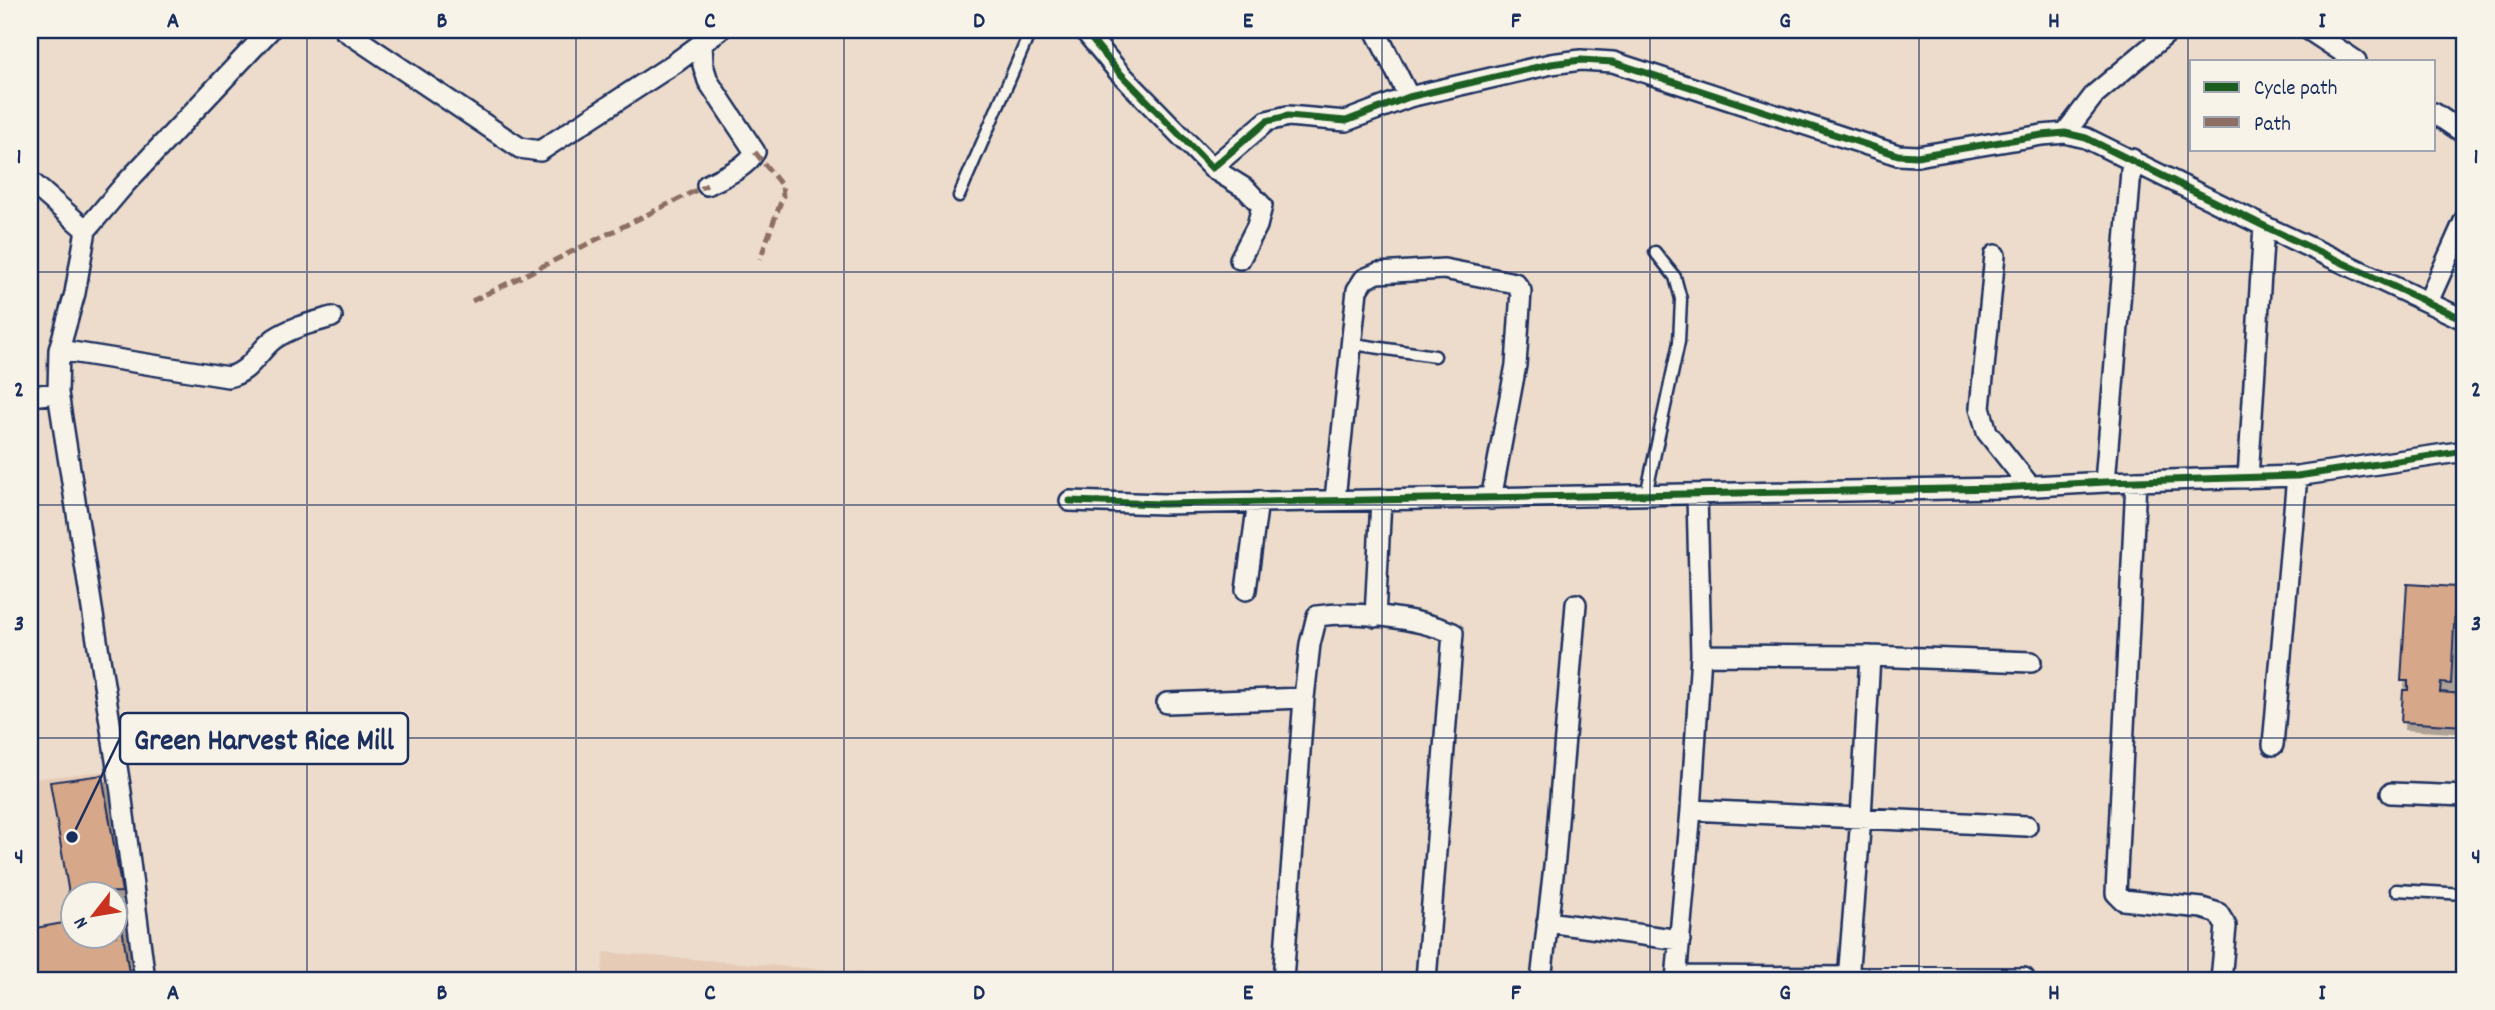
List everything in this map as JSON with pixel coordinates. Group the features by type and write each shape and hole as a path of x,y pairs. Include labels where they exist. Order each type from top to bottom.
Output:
{"street":[{"path":"145,980 121,792 58,393 59,350 75,293 86,230 125,184 270,30"},
{"path":"344,30 520,148 531,151 551,144 720,30"},
{"path":"1084,30 1118,71 1212,168 1246,189 1262,206 1257,226 1240,259"},
{"path":"1375,30 1409,97"},
{"path":"2064,133 2095,94 2171,30"},
{"path":"2309,30 2354,60"},
{"path":"702,43 702,65 708,81 755,152 750,161 741,168 707,185"},
{"path":"1212,168 1266,121 1288,116 1346,121 1409,97 1551,64 1581,60 1613,62 1898,155 1917,156 2064,133 2086,138 2264,226 2465,320"},
{"path":"2436,114 2465,134"},
{"path":"2105,482 2132,159"},
{"path":"30,181 86,230"},
{"path":"2428,302 2465,219"},
{"path":"2248,478 2264,226"},
{"path":"1995,255 1980,408 1987,432 2029,485"},
{"path":"1335,499 1357,290 1364,279 1378,273 1444,269 1515,283 1521,291 1516,365 1491,499"},
{"path":"59,350 228,377 247,369 272,341 294,327 332,317"},
{"path":"30,396 58,393"},
{"path":"1070,500 1163,504 1335,499 1491,499 2248,478 2297,476 2465,452"},
{"path":"2273,745 2297,476"},
{"path":"2136,481 2116,893 2123,901 2202,908 2218,913 2226,926 2221,980"},
{"path":"1697,495 1701,655 1676,978 2024,980"},
{"path":"1375,617 1381,500"},
{"path":"1245,590 1258,501"},
{"path":"1541,980 1555,858 1576,604"},
{"path":"1283,980 1310,644 1317,616 1340,613 1430,624 1453,633 1426,980"},
{"path":"1701,655 1870,656 2031,662"},
{"path":"1848,978 1870,656"},
{"path":"1167,703 1304,698"},
{"path":"2391,793 2465,796"},
{"path":"1691,810 2027,826"},
{"path":"1547,922 1680,940"}],"lane":[{"path":"959,196 1031,30"},
{"path":"1646,495 1679,342 1681,299 1675,277 1655,252"},
{"path":"1353,344 1435,356"},
{"path":"2396,890 2465,894"}],"shaded area":[{"path":"105,771 121,880 60,880 60,950 130,950 130,945 135,980 30,980 30,779"},
{"path":"604,952 904,976 958,980 601,980"}],"building":[{"path":"2407,584 2456,587 2451,684 2441,683 2440,692 2465,694 2465,726 2401,722 2403,690 2408,690 2408,681 2401,681"},
{"path":"102,775 120,880 67,880 50,782"},
{"path":"60,924 60,950 126,950 130,980 36,980 30,929"}],"marked path":[{"path":"755,152 782,186 783,196 760,259"},
{"path":"472,301 707,185"}],"cycle path":[{"path":"1084,30 1118,71 1212,168 1267,121 1288,116 1346,121 1409,97 1551,64 1581,60 1613,62 1898,155 1917,156 2042,135 2065,133 2086,138 2264,226 2465,320"},
{"path":"1070,501 1163,504 2000,488 2297,476 2465,451"}],"place":[{"name":"Green Harvest Rice Mill","path":"72,837"}]}
